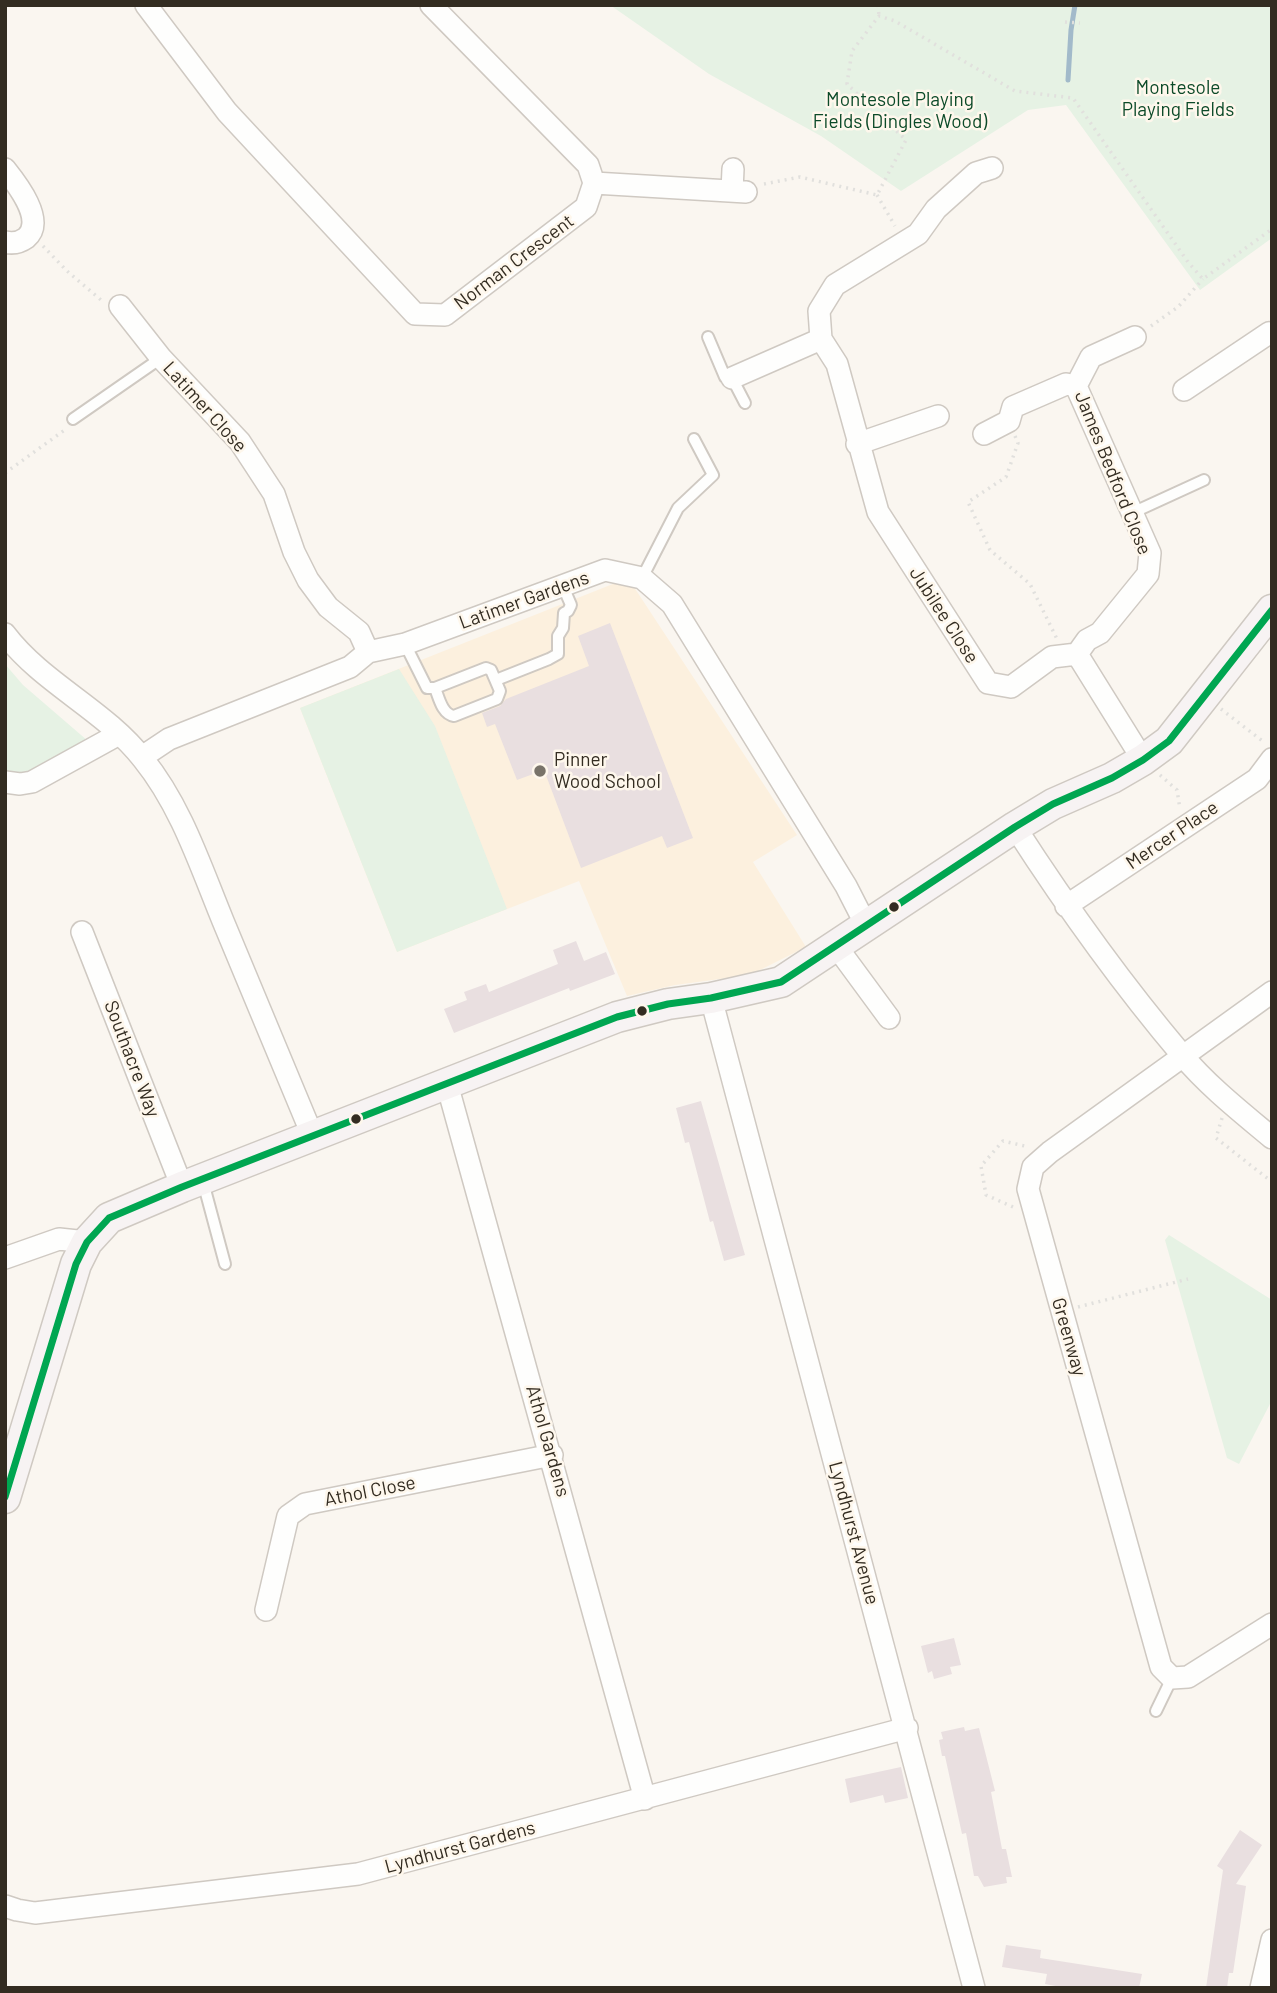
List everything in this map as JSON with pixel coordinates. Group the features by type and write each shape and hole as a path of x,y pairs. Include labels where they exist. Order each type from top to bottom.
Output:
{"street":[{"name":"Norman Crescent","path":"146,5 227,112 415,314 445,315 586,207 594,183"},
{"path":"431,5 588,164 594,183 739,191 733,169"},
{"path":"732,377 821,339 819,311 835,285 918,234 936,209 976,173 992,168"},
{"path":"5,169 32,212 34,226 23,240 13,244 5,242"},
{"name":"Latimer Close","path":"120,306 161,358 240,442 274,494 294,552 307,580 328,607 359,632 368,652"},
{"path":"1184,390 1269,333 1272,335"},
{"name":"James Bedford Close","path":"1071,654 1100,633 1148,574 1150,553 1076,386 1091,357 1135,337"},
{"name":"Jubilee Close","path":"821,339 837,365 878,512 988,683 1011,687 1052,657 1071,654"},
{"path":"984,434 1009,422 1013,407 1066,384 1076,386"},
{"path":"857,444 938,416"},
{"name":"Latimer Gardens","path":"142,757 169,739 350,667 368,652 405,644 605,570 642,578 672,604 846,887 867,926"},
{"path":"5,1498 76,1264 87,1242 109,1218 617,1017 780,982 1014,827 1053,804 1112,778 1169,741 1269,618"},
{"path":"5,634 46,676 119,734 142,757 169,795 192,844 313,1137"},
{"path":"1071,654 1143,760"},
{"path":"5,782 32,782 119,734"},
{"name":"Mercer Place","path":"1066,906 1257,779 1272,759"},
{"path":"1014,827 1066,906 1183,1056 1227,1100 1272,1138"},
{"name":"Southacre Way","path":"82,932 192,1183"},
{"path":"836,946 889,1018"},
{"name":"Greenway","path":"1172,1678 1161,1667 1028,1189 1033,1167 1050,1153 1272,992"},
{"name":"Lyndhurst Avenue","path":"711,998 974,1988"},
{"name":"Athol Gardens","path":"447,1084 552,1455 645,1799"},
{"path":"5,1258 59,1239 87,1242"},
{"name":"Athol Close","path":"266,1610 288,1516 304,1504 552,1455"},
{"path":"1172,1678 1188,1677 1272,1624"},
{"name":"Lyndhurst Gardens","path":"5,1906 35,1913 358,1874 906,1728"},
{"path":"1261,1988 1272,1940"}],"lane":[{"path":"708,337 725,377 732,377 745,403"},
{"path":"73,419 161,358"},
{"path":"642,578 678,508 713,475 694,439"},
{"path":"1132,513 1204,480"},
{"path":"496,680 558,654 558,636 563,628 564,613 571,605 562,584"},
{"path":"405,644 427,688 435,688 486,668 491,670 500,691 497,699 454,716 445,712 435,688"},
{"path":"192,1183 225,1264"},
{"path":"1156,1711 1172,1678"}],"path":[{"path":"877,195 906,140 847,84 852,51 879,16 878,5"},
{"path":"879,16 895,21 1015,91 1073,98 1188,262 1203,279"},
{"path":"1065,22 1080,23"},
{"path":"739,191 800,177 877,195 905,243"},
{"path":"1135,337 1178,307 1203,279 1272,229"},
{"path":"31,233 67,271 104,302 120,306"},
{"path":"5,473 65,432 73,419"},
{"path":"1009,422 1018,443 1006,477 968,502 990,550 1030,584 1071,654"},
{"path":"1205,697 1272,749"},
{"path":"1143,760 1177,790 1184,828"},
{"path":"1227,1100 1216,1138 1272,1182"},
{"path":"1034,1216 986,1195 981,1166 1003,1141 1050,1153"},
{"path":"1062,1311 1188,1279"}],"shaded area":[{"name":"Pinner Wood School","path":"628,578 797,835 753,862 806,947 750,975 675,985 627,996 579,881 397,952 300,708"}],"green space":[{"name":"Montesole Playing Fields","path":"610,5 1272,5 1272,238 1200,290 1066,105 1028,110 901,191 821,136 709,74"},
{"path":"5,664 23,685 88,741 27,777 5,774"},
{"path":"399,669 435,726 507,909 397,952 300,708"},
{"path":"1169,1235 1272,1300 1272,1400 1239,1464 1227,1458 1165,1240"}],"building":[{"path":"610,623 693,838 667,848 662,836 581,868 544,770 517,780 495,724 487,727 482,713 500,706 506,699 589,666 578,636"},
{"path":"576,941 584,961 606,952 615,974 570,991 569,988 454,1033 444,1009 467,1000 464,992 486,984 489,992 558,964 553,950"},
{"path":"701,1101 745,1255 724,1261 713,1221 710,1222 689,1142 685,1143 676,1108"},
{"path":"954,1638 961,1665 950,1667 952,1674 934,1679 932,1671 928,1673 921,1646"},
{"path":"964,1727 965,1731 979,1728 995,1791 991,1792 1002,1849 1006,1849 1012,1877 1006,1877 1007,1883 984,1887 978,1876 974,1876 966,1833 962,1834 939,1740 943,1739 941,1732"},
{"path":"901,1767 908,1798 885,1803 883,1795 850,1803 845,1779"},
{"path":"1240,1830 1262,1845 1236,1884 1246,1886 1233,1973 1229,1973 1227,1988 1206,1988 1223,1870 1217,1866"},
{"path":"1006,1945 1041,1950 1040,1958 1142,1974 1139,1988 1066,1988 1045,1984 1047,1974 1002,1967"}],"waterway":[{"path":"1068,80 1075,5"}],"transit line":[{"path":"5,1497 76,1264 87,1242 109,1218 617,1017 781,982 1015,827 1053,804 1112,778 1169,741 1272,610"}],"place":[{"name":"Pinner Wood School","path":"540,771"}],"park label":[{"name":"Montesole Playing Fields (Dingles Wood)","path":"900,111"}]}
